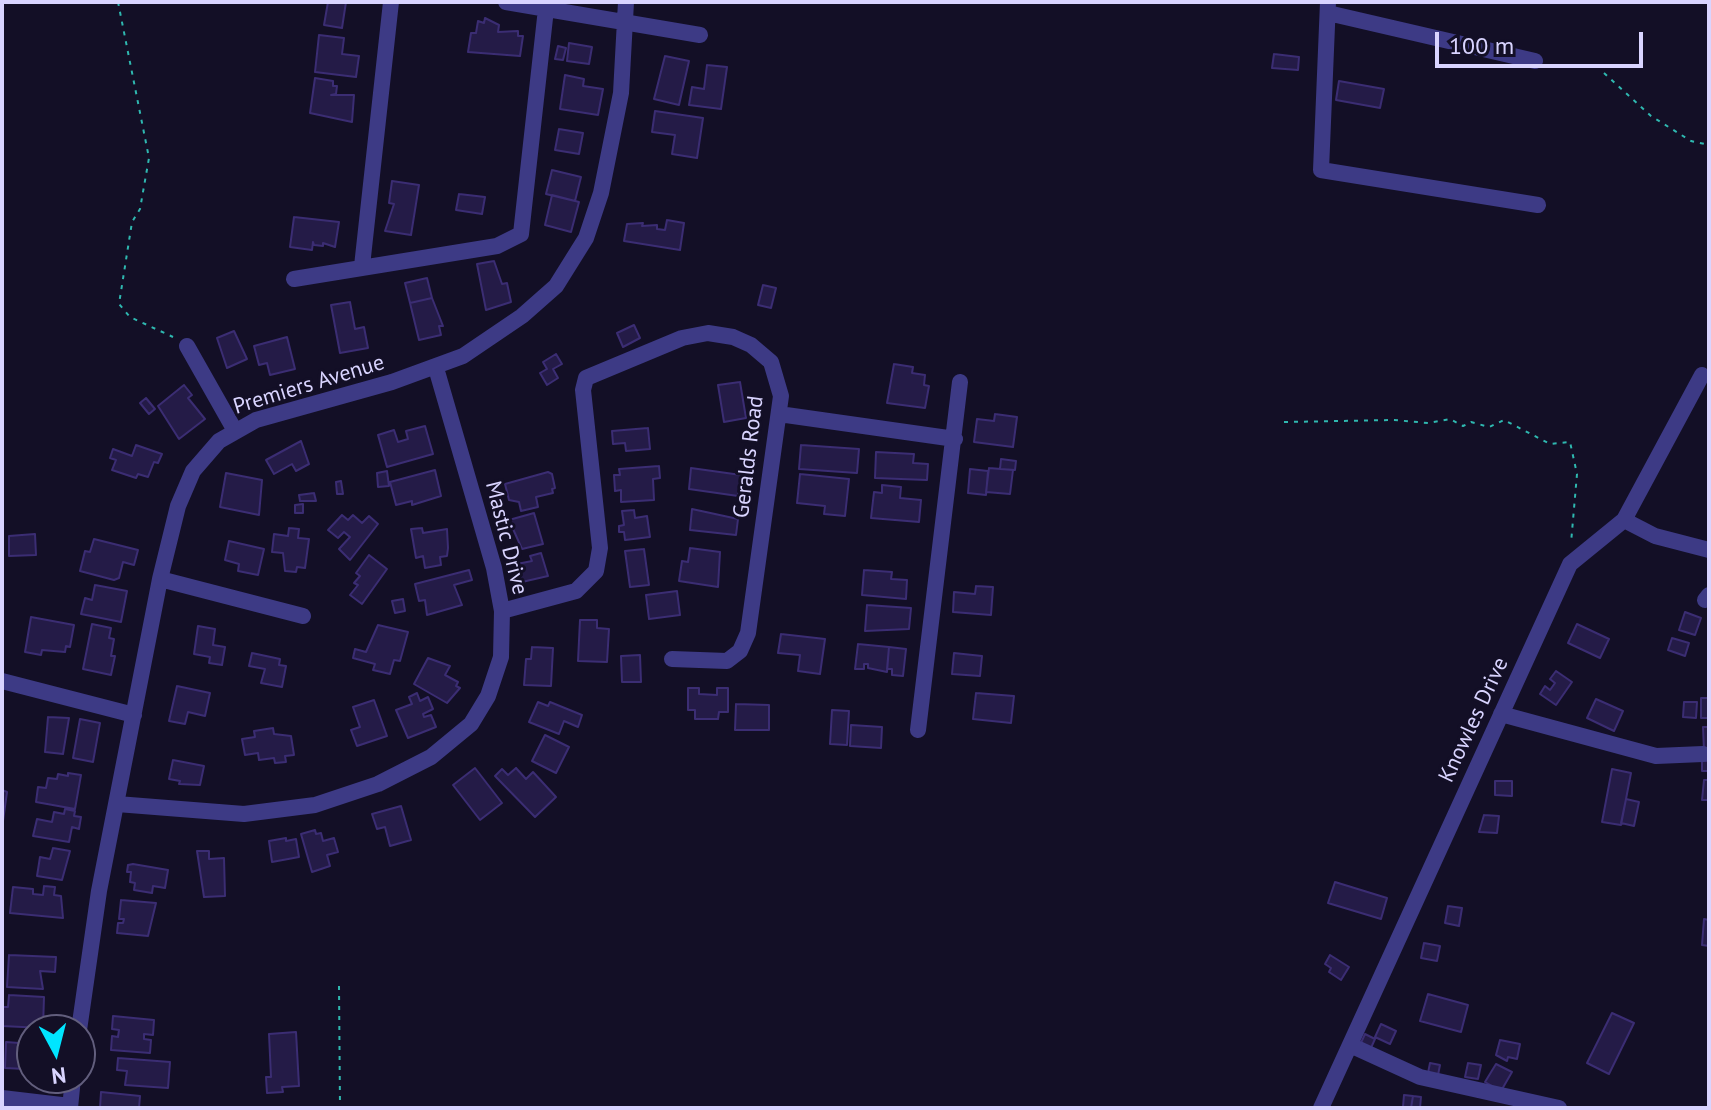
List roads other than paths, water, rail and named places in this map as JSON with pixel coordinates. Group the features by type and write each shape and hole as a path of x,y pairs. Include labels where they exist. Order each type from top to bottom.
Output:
{"street":[{"path":"362,266 391,2"},
{"path":"506,2 700,35"},
{"name":"Premiers Avenue","path":"81,1014 99,891 160,579 178,506 193,471 205,455 234,429 436,368 483,344 556,286 586,238 601,193 614,132 626,2"},
{"path":"1535,61 1328,8 1321,170 1538,205"},
{"path":"294,279 497,246 521,234 546,9"},
{"name":"Geralds Road","path":"502,611 576,591 596,571 600,548 583,390 589,375 672,341 697,335 721,334 751,345 771,362 780,383 779,414 745,643 735,658 727,661 672,659"},
{"path":"187,346 234,429"},
{"name":"Mastic Drive","path":"117,804 244,814 315,805 392,777 431,757 471,724 488,696 501,657 502,611 494,568 436,368"},
{"name":"Knowles Drive","path":"1321,1108 1570,564 1624,520 1702,375"},
{"path":"918,730 960,382"},
{"path":"779,414 955,439"},
{"path":"1624,520 1655,536 1709,550"},
{"path":"160,579 303,616"},
{"path":"2,681 134,715"},
{"path":"1501,714 1656,756 1703,754"},
{"path":"1350,1045 1420,1077 1559,1108"},
{"path":"2,1098 70,1107"}]}
